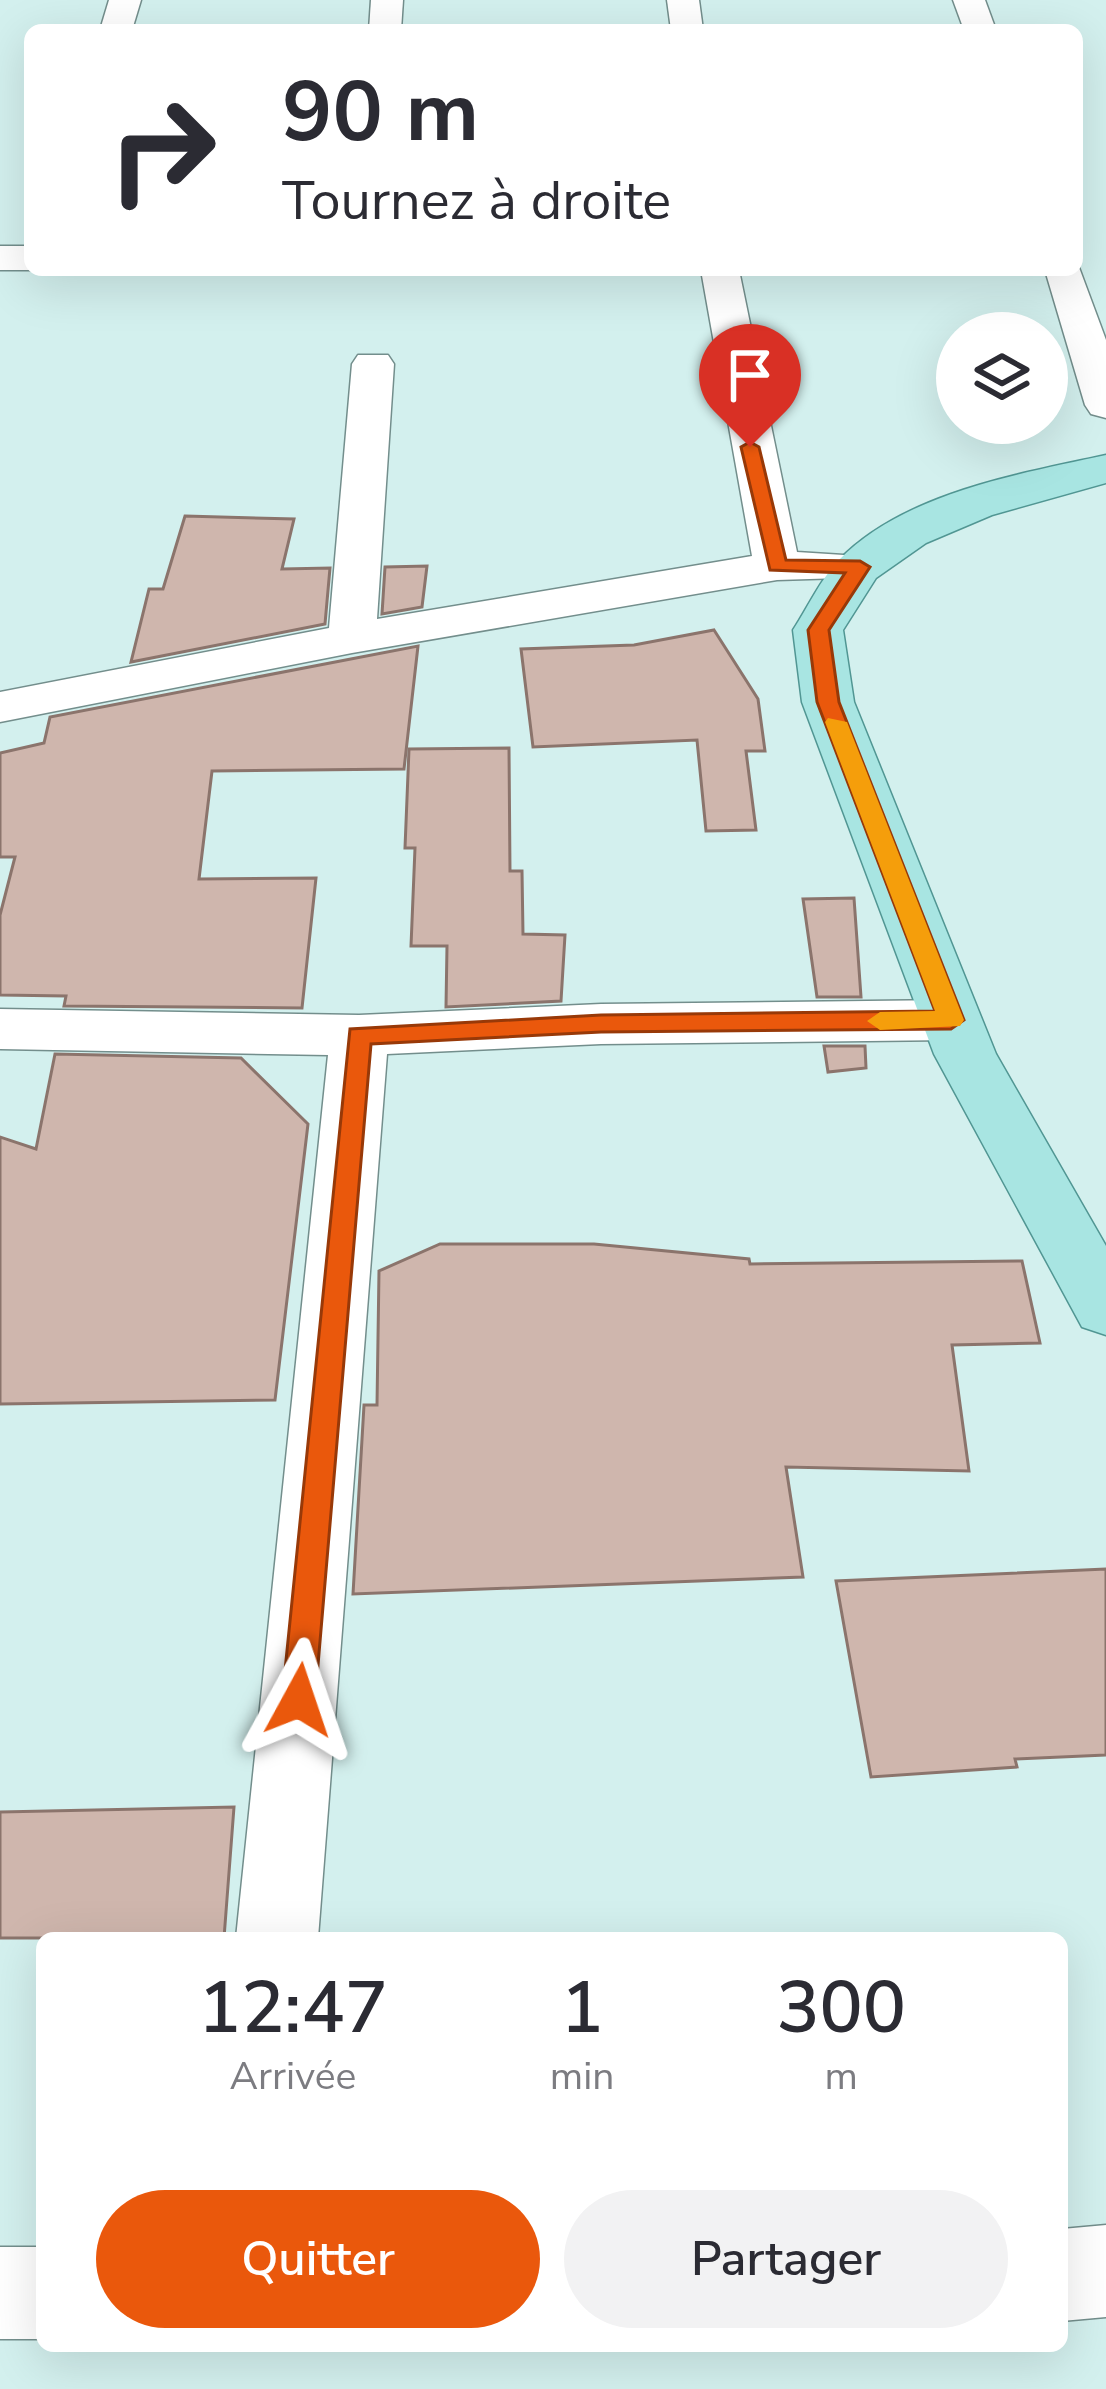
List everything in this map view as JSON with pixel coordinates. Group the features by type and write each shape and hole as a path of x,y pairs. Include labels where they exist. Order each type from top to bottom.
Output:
{"main road":[{"path":"1106,469 1035,484 938,519 860,567 818,630 828,702 951,1020 1106,1308"}],"street":[{"path":"721,276 750,447 777,566"},
{"path":"1081,276 1106,405"},
{"path":"352,638 374,364"},
{"path":"0,707 352,638 777,566 860,567"},
{"path":"0,1029 359,1035 601,1024 951,1020"},
{"path":"278,1932 359,1035"},
{"path":"1068,2274 1106,2271"},
{"path":"0,2293 36,2293"}],"building":[{"path":"185,516 294,519 282,569 330,568 325,624 131,662 149,589 163,589"},
{"path":"427,566 422,607 382,614 385,567"},
{"path":"714,630 758,699 765,751 746,751 756,830 706,831 697,740 533,747 521,649 634,645"},
{"path":"418,646 404,769 212,771 199,879 316,878 302,1008 64,1006 66,996 0,995 0,915 15,857 0,857 0,753 44,743 50,717"},
{"path":"509,748 510,871 522,871 523,934 565,935 561,1001 446,1007 447,946 411,946 415,848 405,848 409,749"},
{"path":"854,898 861,997 817,997 803,899"},
{"path":"824,1046 865,1046 866,1068 828,1072"},
{"path":"55,1054 241,1058 308,1124 275,1400 0,1404 0,1137 36,1149"},
{"path":"440,1244 594,1244 749,1259 750,1264 1022,1261 1040,1343 952,1345 969,1471 786,1467 803,1577 353,1594 364,1405 377,1405 379,1271"},
{"path":"1106,1569 1106,1755 1015,1759 1017,1767 871,1777 836,1581"},
{"path":"234,1807 224,1932 36,1932 36,1938 0,1938 0,1812"}],"slow traffic":[{"path":"836,722 951,1020 880,1021"}],"route":[{"path":"299,1700 359,1035 601,1024 951,1020 828,702 818,630 860,567 777,566 750,447"}]}
